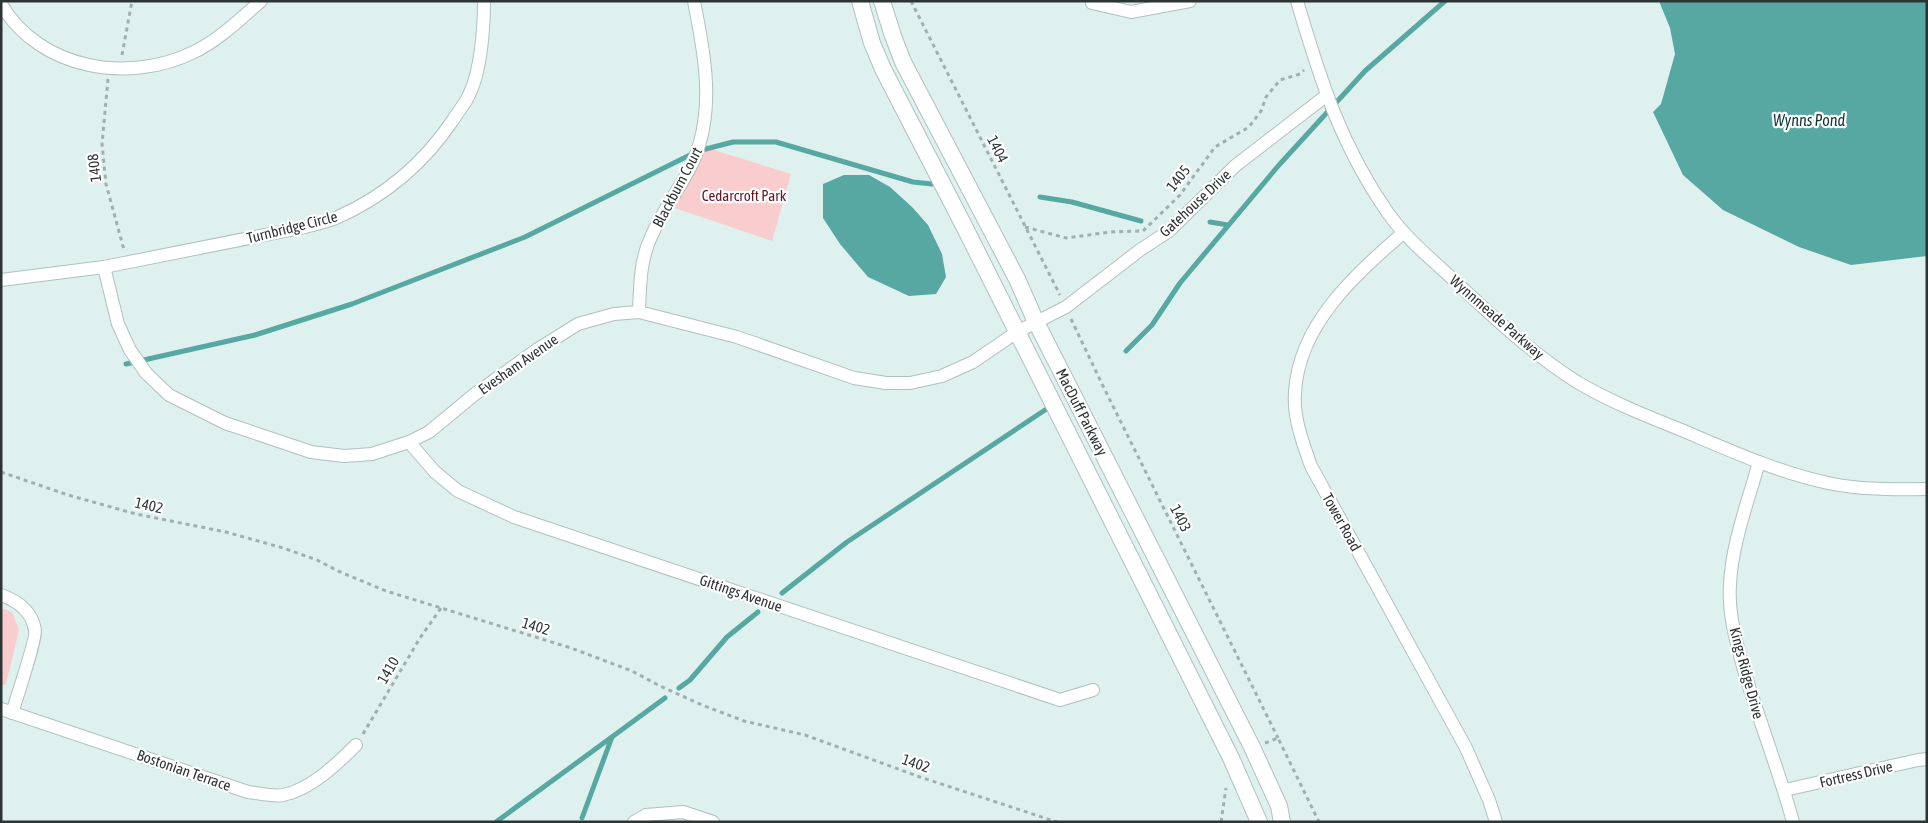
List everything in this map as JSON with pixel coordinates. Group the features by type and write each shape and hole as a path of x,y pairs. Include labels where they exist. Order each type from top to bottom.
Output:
{"street":[{"path":"1,4 10,18 42,47 87,66 114,69 151,66 195,52 212,41 261,1"},
{"name":"Turnbridge Circle","path":"1,280 104,267 305,227 337,218 372,200 413,169 439,140 470,94 484,27 484,1"},
{"name":"Blackburn Court","path":"639,312 643,260 651,236 700,143 705,105 706,77 694,1"},
{"name":"MacDuff Parkway","path":"860,1 872,43 883,69 1230,758 1259,822"},
{"name":"MacDuff Parkway","path":"882,1 893,36 904,62 1017,279 1036,322 1252,748 1279,806 1282,822"},
{"path":"1092,3 1131,12 1190,1"},
{"name":"Wynnmeade Parkway","path":"1297,1 1314,62 1340,130 1363,174 1403,233 1518,339 1578,382 1631,409 1759,462 1829,483 1892,490 1927,490"},
{"name":"Gatehouse Drive","path":"1017,332 1066,307 1168,231 1234,166 1327,96"},
{"name":"Tower Road","path":"1403,233 1367,265 1331,303 1318,323 1298,371 1295,394 1298,420 1302,441 1311,466 1466,748 1490,800 1496,822"},
{"name":"Evesham Avenue","path":"104,267 118,324 131,352 144,371 169,395 225,424 311,452 344,456 372,454 409,442 429,432 476,394 538,349 578,324 614,314 639,312 737,337 854,378 886,383 910,383 942,376 973,362 1017,332"},
{"name":"Gittings Avenue","path":"409,442 435,472 458,491 514,517 1060,700 1092,690"},
{"name":"Kings Ridge Drive","path":"1759,462 1733,558 1730,586 1732,614 1736,643 1757,715 1785,790 1793,822"},
{"path":"1,595 27,610 36,631 7,711"},
{"name":"Bostonian Terrace","path":"7,711 248,792 282,796 304,787 335,766 356,745"},
{"name":"Fortress Drive","path":"1785,790 1918,760 1927,760"},
{"path":"634,822 646,815 683,812 713,822"}],"path":[{"name":"1408","path":"127,262 106,184 102,144 114,69 132,1"},
{"name":"1404","path":"911,1 1066,307"},
{"name":"1405","path":"1025,227 1066,238 1143,230 1180,195 1215,147 1249,127 1261,111 1266,97 1280,80 1300,74 1314,62"},
{"name":"1403","path":"1066,307 1102,384 1278,738"},
{"name":"1402","path":"1,472 68,495 136,514 226,532 283,548 317,560 386,591 571,648 623,667 702,705 744,721 805,735 920,777 1057,822"},
{"name":"1410","path":"356,745 420,638 441,608"},
{"path":"1252,748 1278,738 1319,822"},
{"path":"1221,822 1226,790 1225,783"}],"green space":[{"name":"Cedarcroft Park","path":"704,147 791,174 772,241 672,207"},
{"path":"1,608 12,612 19,630 6,684 1,686"}],"water":[{"name":"Wynns Pond","path":"1659,1 1927,1 1927,256 1851,265 1799,247 1723,210 1683,175 1653,112 1661,104 1675,54 1670,28"},
{"path":"844,175 869,175 890,187 928,225 942,254 946,277 936,294 909,296 868,277 840,244 823,218 823,184"}],"waterway":[{"path":"1126,351 1152,325 1180,283 1279,165 1365,71 1445,1"},
{"path":"126,364 255,335 352,304 525,237 698,151 733,142 776,142 913,182 932,184"},
{"path":"1040,197 1072,202 1141,221"},
{"path":"1210,222 1228,225"},
{"path":"782,593 847,542 1045,410"},
{"path":"679,688 690,680 727,637 758,612"},
{"path":"496,822 665,698"},
{"path":"582,818 612,737"}]}
